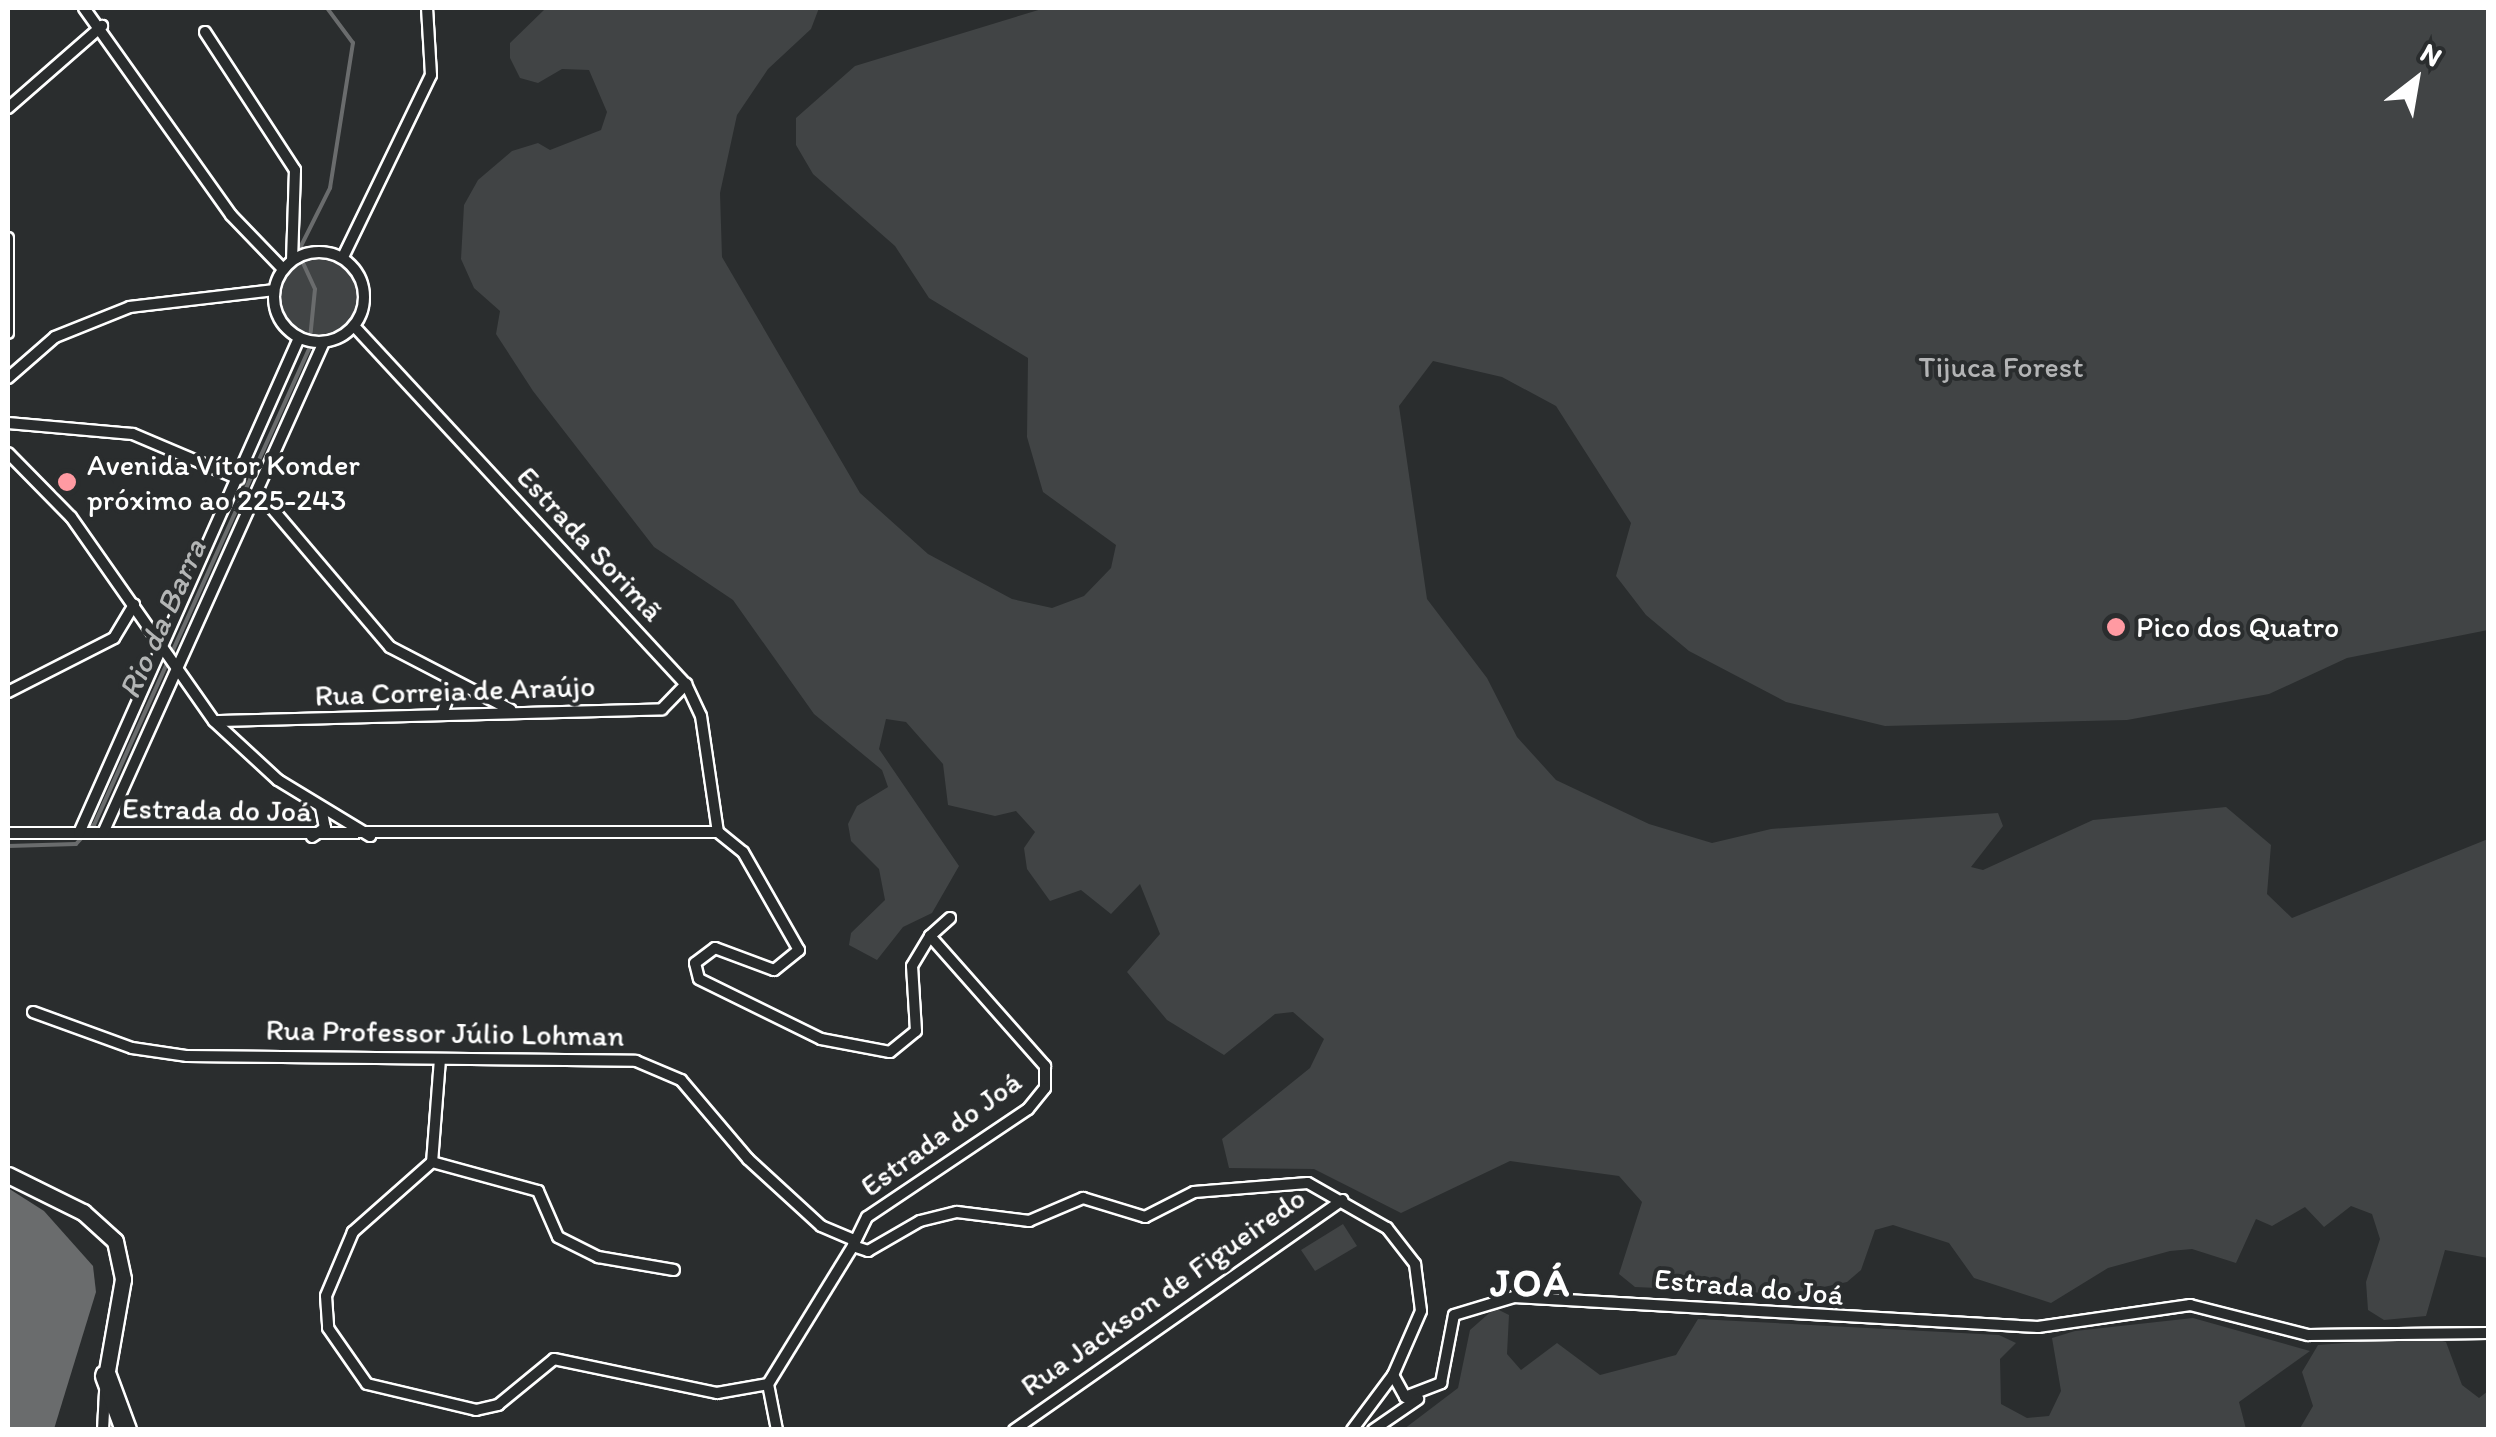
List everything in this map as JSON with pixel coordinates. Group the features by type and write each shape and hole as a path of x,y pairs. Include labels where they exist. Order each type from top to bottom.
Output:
{"highway":[{"path":"106,1376 126,1430"},
{"path":"105,1430 117,1430"}],"street":[{"path":"84,8 102,26 230,215 283,268"},
{"path":"343,258 431,75 427,8"},
{"path":"8,108 102,26"},
{"path":"205,32 295,170 292,260"},
{"path":"8,238 8,333"},
{"path":"304,253 343,258 365,297 354,326 322,342 301,338 282,323 274,290 283,268 304,253"},
{"path":"8,378 55,338 130,307 274,290"},
{"name":"Estrada Sorimã","path":"354,326 686,684 701,716 718,832"},
{"path":"81,833 164,654 301,338"},
{"path":"101,833 174,668 259,493 322,342"},
{"path":"8,423 133,434 239,479"},
{"path":"8,454 71,518 214,721 321,808 371,836"},
{"path":"259,493 372,631 453,683 514,710"},
{"path":"8,692 114,638 134,605"},
{"path":"442,714 453,683"},
{"name":"Rua Correia de Araújo","path":"214,721 662,709 686,684"},
{"path":"311,838 325,828 321,808"},
{"path":"718,832 743,852 799,950 774,970 715,948 694,969 775,1018 855,1049 896,1049 916,1031 912,966 930,936 950,918"},
{"name":"Estrada do Joá","path":"8,833 311,838 718,832"},
{"name":"Estrada do Joá","path":"930,936 1041,1060 1047,1082 1028,1109 907,1186 852,1242 868,1252 940,1215 983,1212 1028,1220 1083,1198 1145,1217 1194,1192 1290,1178 1343,1200 1397,1238 1420,1275 1421,1311 1392,1374"},
{"name":"Rua Professor Júlio Lohman","path":"33,1012 132,1048 186,1056 610,1058 661,1068 821,1226 852,1242"},
{"path":"440,1059 432,1162 354,1232 336,1261 328,1328 367,1384 476,1410 498,1405 554,1358 717,1394 768,1384"},
{"path":"432,1162 538,1191 558,1237 598,1257 674,1270"},
{"path":"8,1175 82,1212 115,1241 124,1279 106,1376 105,1430"},
{"name":"Rua Jackson de Figueiredo","path":"1014,1430 1343,1200"},
{"path":"778,1430 768,1384 852,1242"},
{"name":"Estrada do Joá","path":"1420,1397 1444,1377 1444,1334 1454,1315 1514,1297 2038,1327 2190,1305 2308,1335 2488,1333"},
{"path":"1392,1374 1399,1394 1420,1397"},
{"path":"1352,1430 1392,1374"},
{"path":"1373,1430 1420,1397"}],"green space":[{"name":"Tijuca Forest","path":"546,8 819,8 811,29 768,69 737,115 720,193 722,257 860,493 928,554 1012,599 1052,608 1084,596 1111,568 1116,545 1043,492 1027,437 1028,358 929,298 895,246 813,174 796,145 796,118 855,66 1045,8 2488,8 2488,630 2347,658 2269,694 2127,720 1885,726 1786,702 1689,651 1646,615 1616,576 1631,523 1556,406 1502,377 1433,361 1399,406 1427,599 1487,678 1517,737 1556,780 1649,824 1712,843 1771,829 1998,813 2003,826 1971,867 1983,870 2093,820 2226,807 2271,845 2267,894 2292,918 2488,839 2488,1258 2445,1250 2426,1316 2384,1320 2368,1310 2366,1282 2380,1239 2372,1214 2351,1206 2324,1227 2305,1207 2272,1226 2256,1219 2236,1263 2192,1249 2170,1251 2108,1268 2051,1303 1974,1278 1949,1243 1893,1225 1875,1230 1861,1270 1847,1282 1791,1294 1635,1287 1619,1274 1642,1202 1619,1176 1510,1161 1401,1213 1314,1169 1229,1168 1222,1139 1310,1068 1324,1039 1293,1012 1275,1014 1224,1055 1167,1020 1127,972 1160,934 1140,884 1111,914 1081,890 1050,901 1027,869 1024,848 1035,832 1016,811 995,816 948,805 943,764 906,722 886,719 879,749 959,866 932,913 903,927 877,960 849,945 851,933 885,900 879,869 851,841 848,824 857,806 888,787 882,770 814,714 733,600 654,547 533,391 496,334 500,311 474,288 461,259 464,205 478,180 512,151 538,143 550,150 601,130 607,112 589,70 562,69 538,83 520,78 510,58 510,43"},
{"path":"319,257 334,260 347,269 356,282 356,312 347,325 334,334 319,337 304,334 291,325 282,312 279,297 282,282 291,269 304,260"},
{"path":"1343,1224 1357,1246 1315,1271 1301,1250"},
{"path":"1495,1308 1509,1315 1507,1354 1521,1370 1557,1343 1600,1375 1676,1355 1698,1319 1999,1335 2016,1343 2000,1359 2001,1404 2027,1418 2049,1416 2061,1391 2052,1338 2075,1331 2193,1318 2310,1351 2239,1402 2246,1429 1404,1429 1458,1388 1470,1330"},
{"path":"2428,1337 2446,1342 2462,1385 2479,1398 2488,1391 2488,1429 2299,1430 2313,1406 2302,1372 2318,1345"}],"shaded area":[{"path":"8,1188 44,1211 93,1266 96,1292 54,1429 8,1429"}],"waterway":[{"name":"Rio da Barra","path":"8,846 76,844 94,825 309,349 315,289 298,252 330,188 353,43 327,8"}],"place":[{"name":"Avenida Vítor Konder próximo ao 225-243","path":"67,482"},
{"name":"Pico dos Quatro","path":"2116,627"}],"district":[{"name":"JOÁ","path":"1531,1282"}]}
